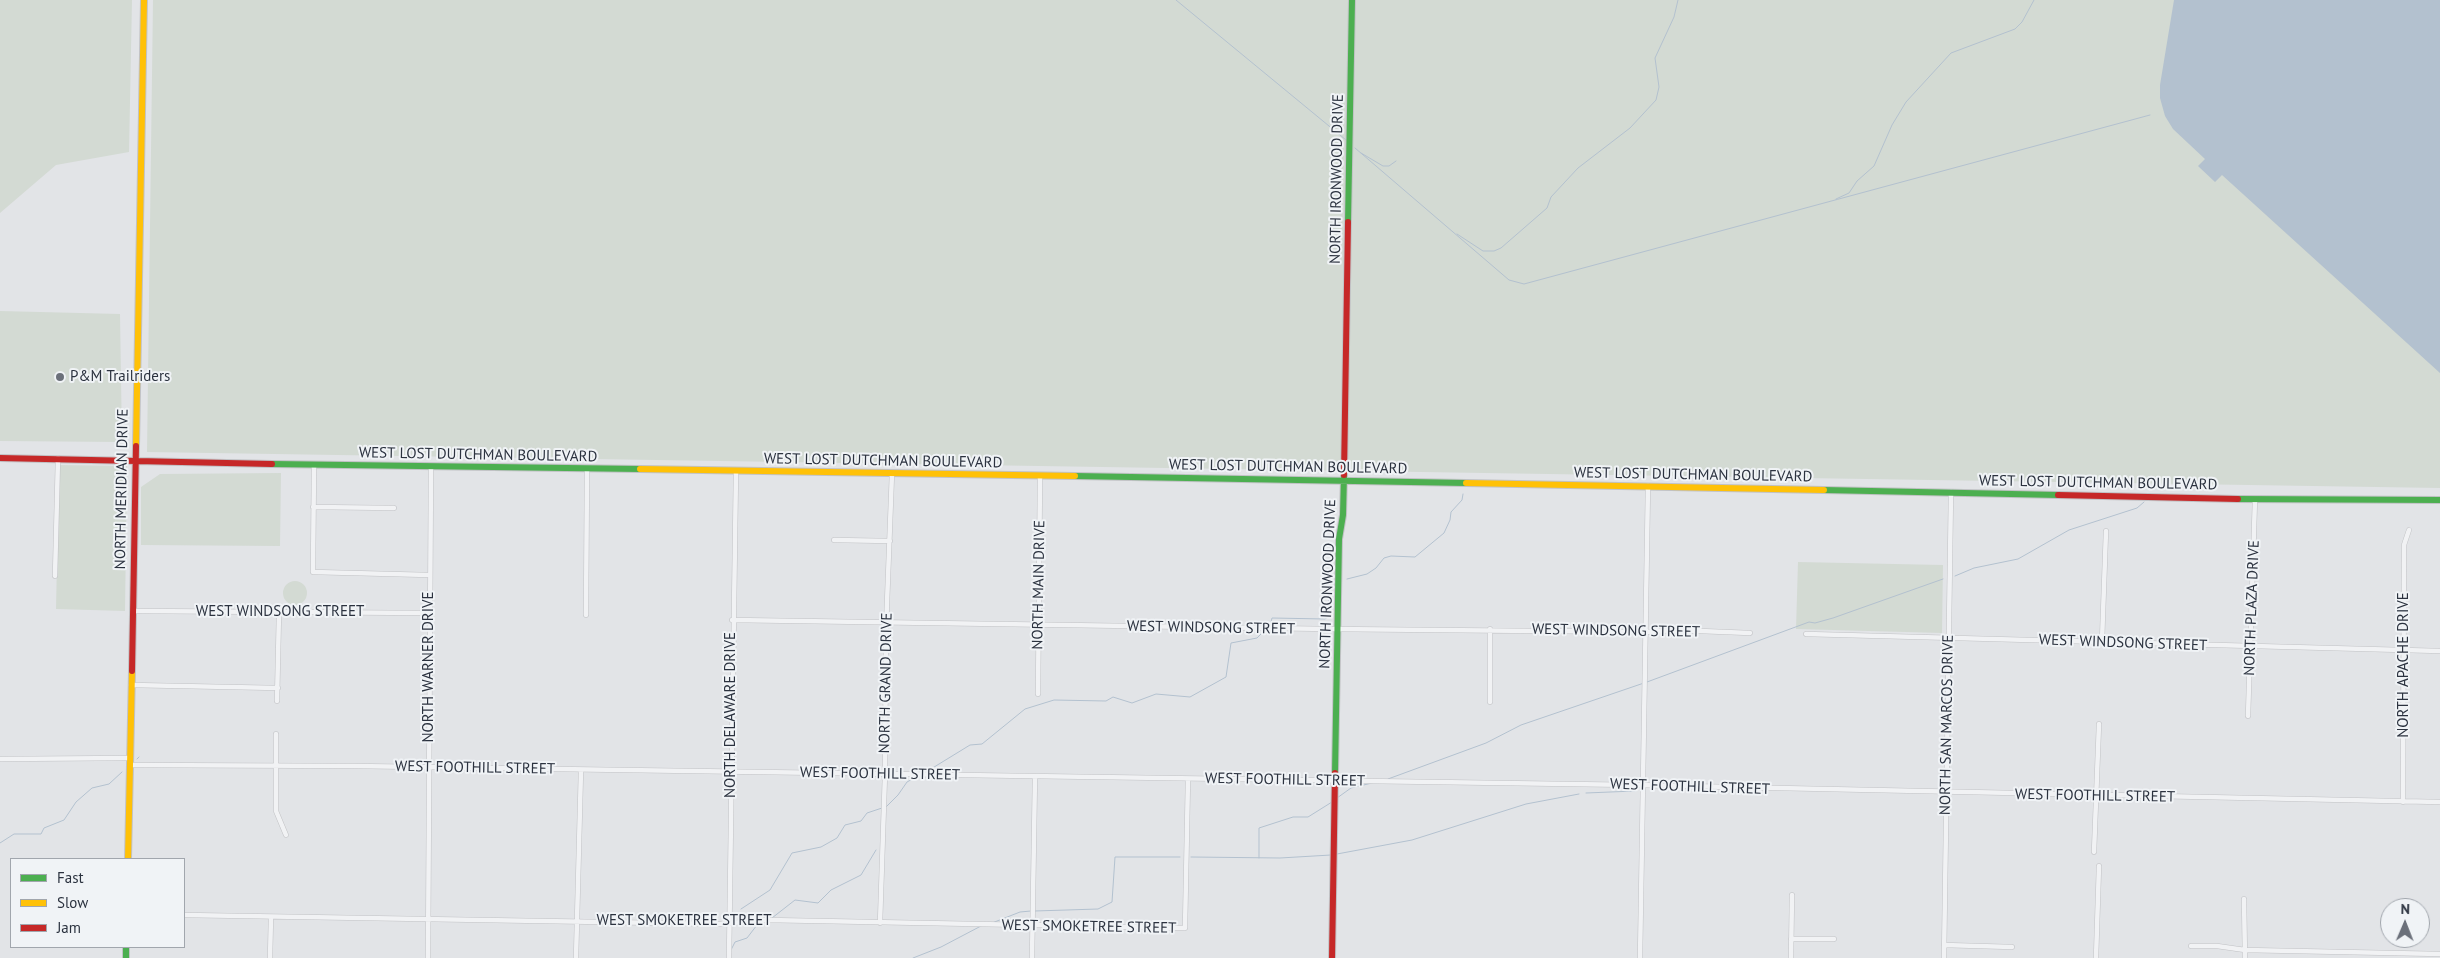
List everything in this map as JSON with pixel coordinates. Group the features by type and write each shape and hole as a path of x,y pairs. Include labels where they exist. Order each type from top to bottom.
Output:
{"street":[{"name":"NORTH MERIDIAN DRIVE","path":"128,858 144,0"},
{"name":"NORTH IRONWOOD DRIVE","path":"1332,958 1339,539 1344,509 1352,0"},
{"name":"WEST LOST DUTCHMAN BOULEVARD","path":"0,458 135,459 430,467 1344,480 2440,500"},
{"path":"55,576 58,458"},
{"path":"314,465 313,572 429,575"},
{"name":"NORTH WARNER DRIVE","path":"428,958 430,467"},
{"path":"586,615 587,469"},
{"name":"NORTH DELAWARE DRIVE","path":"729,958 732,620 736,471"},
{"name":"NORTH GRAND DRIVE","path":"880,923 885,774 886,622 892,473"},
{"name":"NORTH MAIN DRIVE","path":"1038,694 1040,476"},
{"path":"1640,958 1648,486"},
{"name":"NORTH SAN MARCOS DRIVE","path":"1944,958 1951,492"},
{"name":"NORTH PLAZA DRIVE","path":"2248,716 2255,498"},
{"path":"313,507 394,508"},
{"name":"NORTH APACHE DRIVE","path":"2402,802 2404,545 2409,530"},
{"path":"2102,641 2106,531"},
{"path":"834,540 890,541"},
{"name":"WEST WINDSONG STREET","path":"133,611 428,613"},
{"path":"277,702 279,613"},
{"name":"WEST WINDSONG STREET","path":"732,620 1038,626 1645,632 1675,630 1750,633"},
{"path":"1490,630 1490,702"},
{"name":"WEST WINDSONG STREET","path":"1806,634 2440,651"},
{"path":"131,685 278,688"},
{"path":"2094,852 2099,724"},
{"path":"276,734 276,811 286,835"},
{"name":"WEST FOOTHILL STREET","path":"0,759 581,770 1643,785 1946,793 2440,802"},
{"path":"576,958 581,770"},
{"path":"1032,958 1035,776"},
{"name":"WEST SMOKETREE STREET","path":"185,915 576,922 729,922 752,920 1184,928 1188,779"},
{"path":"2096,958 2099,866"},
{"path":"1791,958 1792,895"},
{"path":"2244,900 2245,958"},
{"path":"270,958 271,916"},
{"path":"1791,938 1834,939"},
{"path":"1944,945 2012,947"},
{"path":"2191,946 2402,956 2440,954"}],"shaded area":[{"path":"0,0 132,0 129,152 56,165 0,213"},
{"path":"153,0 2440,0 2440,488 147,452"},
{"name":"P&M Trailriders","path":"0,311 120,314 122,442 0,441"},
{"path":"59,465 127,466 125,611 56,609"},
{"path":"281,473 280,546 141,545 141,487 160,474"},
{"path":"1798,562 1943,565 1942,633 1796,629"},
{"path":"295,581 304,584 307,593 304,602 295,605 286,602 283,593 286,584"}],"water":[{"path":"2174,0 2440,0 2440,373 2222,175 2215,182 2198,166 2205,159 2173,129 2165,116 2160,98 2160,85"}],"waterway":[{"path":"1176,0 1346,140"},
{"path":"1457,234 1483,251 1494,251 1501,248 1547,208 1551,197 1578,168 1630,128 1656,100 1659,87 1655,58 1674,17 1678,0"},
{"path":"1836,199 1849,193 1857,181 1874,166 1892,125 1906,102 1951,53 2015,29 2022,22 2034,0"},
{"path":"1355,148 1509,280 1524,284 2150,115"},
{"path":"1361,153 1383,166 1389,166 1396,161"},
{"path":"1347,579 1367,574 1376,568 1384,558 1391,556 1415,557 1444,533 1450,520 1451,512 1462,500 1463,494"},
{"path":"1955,576 1974,568 2018,559 2069,530 2137,508 2144,502"},
{"path":"1647,682 1809,622 1815,623 1833,618 1943,579"},
{"path":"1271,622 1272,618 1325,619 1328,617 1329,591 1333,586"},
{"path":"926,772 970,745 982,744 1025,709 1054,700 1106,701 1113,697 1132,703 1156,694 1190,697 1226,677 1231,643 1257,638 1261,634"},
{"path":"1388,779 1486,743 1521,725 1644,683"},
{"path":"0,843 14,834 41,834 44,828 64,820 76,802 92,788 109,784 122,772"},
{"path":"886,807 907,782 918,776"},
{"path":"1337,798 1351,788 1372,783"},
{"path":"1586,793 1635,791"},
{"path":"1337,854 1412,840 1526,804 1579,794"},
{"path":"1259,858 1259,828 1293,817 1308,817 1332,802"},
{"path":"741,909 770,890 792,853 821,847 837,838 845,825 861,821 867,813 882,808"},
{"path":"772,918 795,900 818,903 831,890 861,875 876,850"},
{"path":"1191,857 1280,858 1331,855"},
{"path":"1035,911 1098,909 1112,902 1115,857 1180,857"},
{"path":"992,923 1020,912 1031,911"},
{"path":"731,950 735,942 747,938 757,925 764,922"},
{"path":"913,958 941,947 981,926"}],"traffic: fast":[{"path":"1348,222 1352,0"},
{"path":"272,464 640,469"},
{"path":"1335,773 1339,539 1343,515 1344,475"},
{"path":"1075,476 1466,483"},
{"path":"1824,490 2058,495"},
{"path":"2238,499 2440,500"},
{"path":"126,948 126,958"}],"traffic: slow":[{"path":"136,446 144,0"},
{"path":"640,469 1075,476"},
{"path":"1466,483 1824,490"},
{"path":"128,858 132,671"}],"traffic: jam":[{"path":"1344,475 1348,222"},
{"path":"132,671 136,446"},
{"path":"0,458 272,464"},
{"path":"2058,495 2238,499"},
{"path":"1332,958 1335,773"}],"place":[{"name":"P&M Trailriders","path":"60,377"}]}
